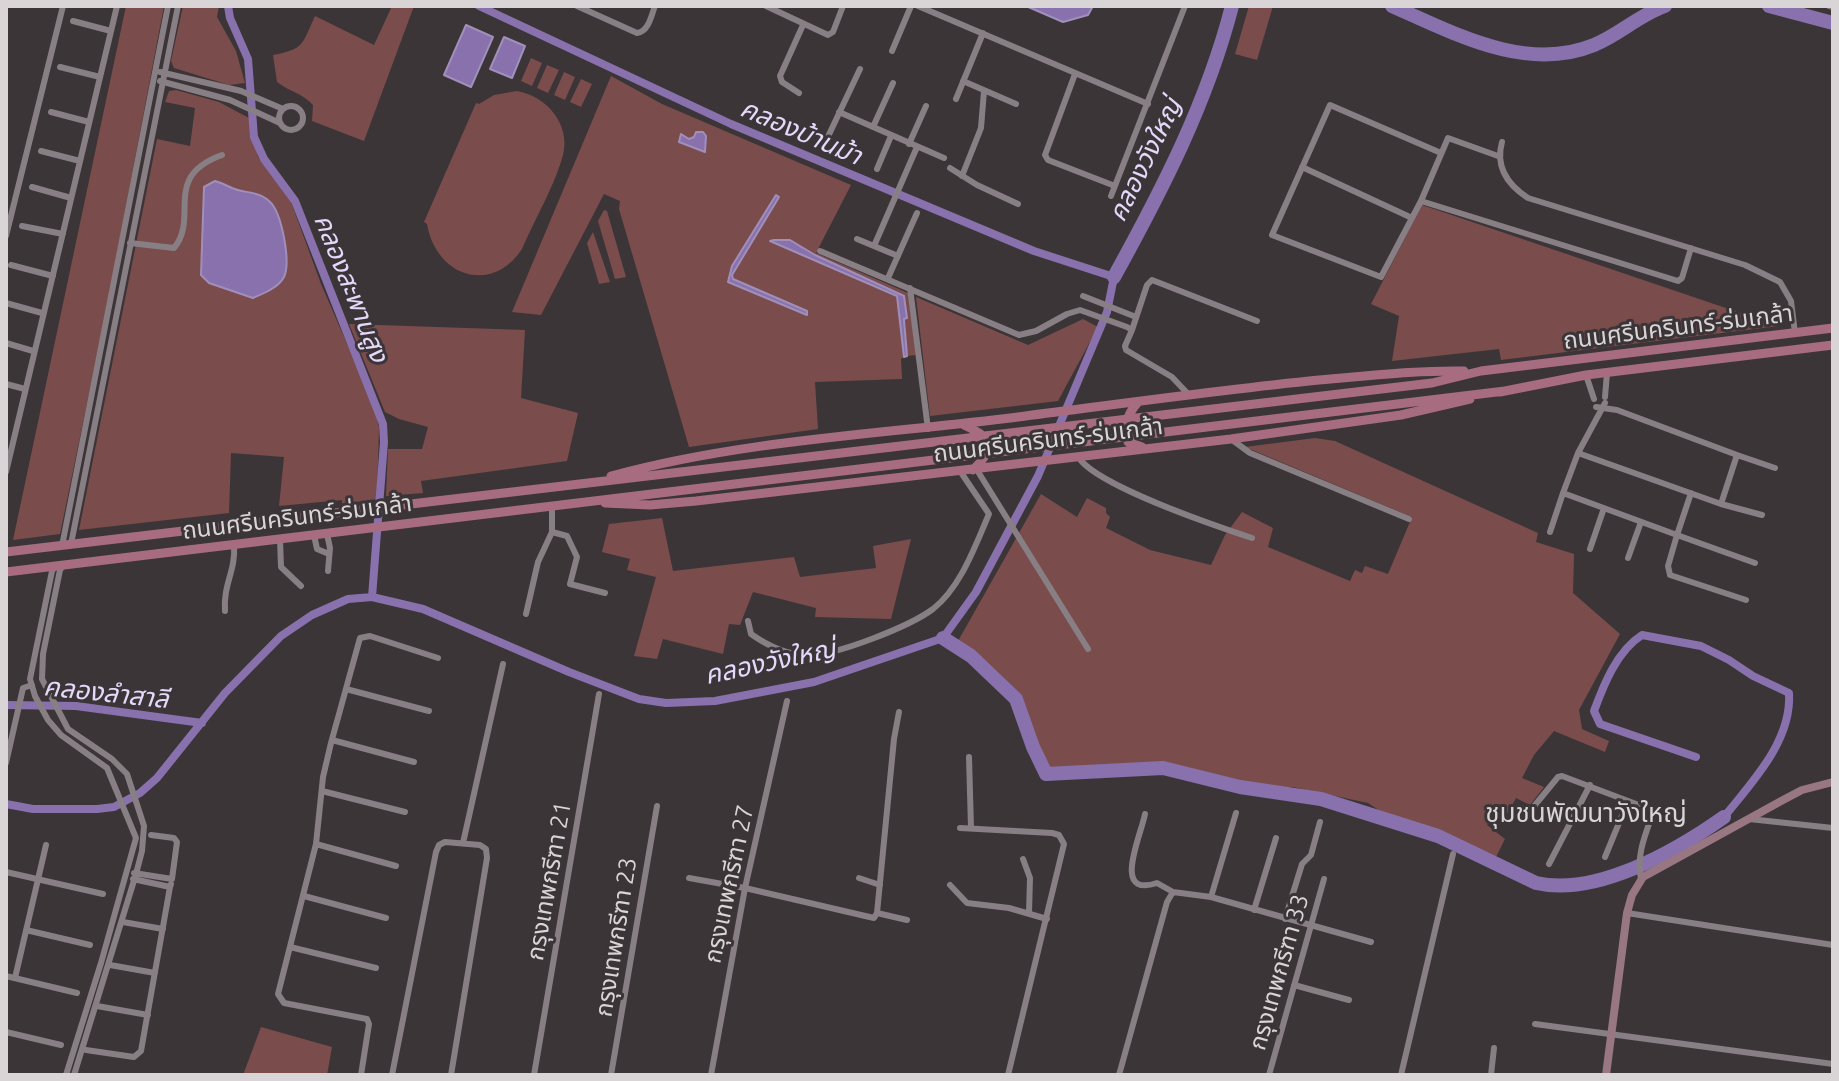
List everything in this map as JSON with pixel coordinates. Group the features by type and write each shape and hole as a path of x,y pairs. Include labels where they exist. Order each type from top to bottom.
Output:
{"main road":[{"name":"ถนนศรีนครินทร์-ร่มเกล้า","path":"6,552 1432,383 1481,371 1833,328"},
{"name":"ถนนศรีนครินทร์-ร่มเกล้า","path":"594,501 621,506 650,505 1231,439 1401,415 1586,375 1833,345"},
{"name":"ถนนศรีนครินทร์-ร่มเกล้า","path":"588,483 654,464 735,450 1376,375 1481,371"},
{"name":"ถนนศรีนครินทร์-ร่มเกล้า","path":"6,572 1505,391"},
{"path":"1138,402 1127,414 1127,439 1145,448"},
{"path":"961,424 983,434 988,443 988,455 975,470"}],"street":[{"path":"6,236 63,6"},
{"path":"7,467 117,6"},
{"path":"159,72 168,6"},
{"path":"66,545 157,80 178,6"},
{"path":"577,6 637,33 644,31 655,6"},
{"path":"766,6 828,35 833,32 843,6"},
{"path":"892,51 911,6"},
{"path":"918,6 1148,104"},
{"path":"1111,196 1185,6"},
{"path":"73,21 111,31"},
{"path":"799,93 782,82 780,76 803,25"},
{"path":"956,99 983,33"},
{"path":"60,67 100,77"},
{"path":"825,143 860,69"},
{"path":"159,72 241,91 283,109"},
{"path":"1075,74 1045,155 1048,160 1115,186"},
{"path":"157,80 230,100 255,110 286,129 298,128 303,121 302,114 298,108 291,106 283,109 279,115 280,123"},
{"path":"66,545 130,243 157,80"},
{"path":"963,81 1016,104"},
{"path":"873,127 893,83"},
{"path":"962,176 981,128 984,91"},
{"path":"1441,153 1330,105 1272,235 1381,277 1421,201 1448,138 1498,156"},
{"path":"909,144 926,106"},
{"path":"51,112 89,122"},
{"path":"839,112 944,158"},
{"path":"877,169 891,136"},
{"path":"1502,142 1498,156 1504,173 1514,189 1528,198 1745,265 1780,282 1791,301 1795,333"},
{"path":"874,246 917,147"},
{"path":"41,151 80,161"},
{"path":"130,243 174,248 181,236 185,194 190,180 199,166 222,155"},
{"path":"1302,167 1412,218"},
{"path":"950,168 1018,204"},
{"path":"32,187 71,198"},
{"path":"1421,201 1678,281 1682,278 1691,248"},
{"path":"888,278 917,213"},
{"path":"22,226 63,234"},
{"path":"857,239 898,256"},
{"path":"820,251 1019,335 1036,331 1080,310 1129,329"},
{"path":"11,265 53,276"},
{"path":"1189,395 1172,377 1126,350 1133,316 1147,285 1156,280 1257,321"},
{"path":"910,288 928,429"},
{"path":"1086,297 1133,316"},
{"path":"6,303 42,313"},
{"path":"6,343 33,351"},
{"path":"1550,532 1578,453 1598,416 1607,373"},
{"path":"1586,375 1599,403 1775,468"},
{"path":"6,384 25,389"},
{"path":"6,423 17,426"},
{"path":"1231,439 1250,453 1409,519"},
{"path":"1578,453 1721,504 1762,515"},
{"path":"1721,504 1737,455"},
{"path":"1078,458 1095,473 1179,512 1252,538"},
{"path":"975,470 1088,649"},
{"path":"748,621 751,634 769,647 807,655 829,652 903,626 934,608 968,561 989,514 960,471"},
{"path":"1563,493 1755,563"},
{"path":"1691,493 1668,566 1670,575 1746,600"},
{"path":"526,614 538,562 552,532 552,506"},
{"path":"1590,549 1604,508"},
{"path":"1628,558 1641,522"},
{"path":"552,532 567,536 577,557 570,584 605,593"},
{"path":"327,534 328,571"},
{"path":"314,535 317,549 329,554"},
{"path":"280,539 281,567 301,586"},
{"path":"225,611 224,592 234,566 234,545"},
{"path":"60,566 52,571 35,653 32,685 44,713 61,735 107,768 113,778 136,838 131,876"},
{"path":"60,566 41,671 68,729 112,759 127,774 142,816 142,851 131,876 74,1075"},
{"path":"361,1075 369,1024 367,1019 284,1003 278,997 316,844 332,740 359,640 370,636 438,658"},
{"path":"463,843 503,664"},
{"path":"6,763 23,688 32,685"},
{"path":"346,689 429,711"},
{"name":"กรุงเทพกรีฑา 21","path":"534,1075 599,694"},
{"name":"กรุงเทพกรีฑา 27","path":"711,1075 745,888 787,701"},
{"path":"689,878 874,918 899,712"},
{"path":"332,740 414,762"},
{"path":"969,757 971,828"},
{"path":"1526,816 1558,777 1567,776 1653,813 1639,861 1641,879"},
{"path":"1606,1075 1627,913 1641,879 1802,790 1833,782"},
{"path":"1549,864 1590,785"},
{"path":"322,791 405,812"},
{"path":"1605,857 1628,801"},
{"name":"กรุงเทพกรีฑา 23","path":"611,1075 657,806"},
{"path":"1211,897 1236,813"},
{"path":"1145,814 1131,865 1131,877 1137,884 1157,883 1173,892 1211,897 1371,942"},
{"path":"1748,819 1833,828"},
{"path":"1285,919 1302,864 1311,855 1320,822"},
{"path":"960,828 1052,833 1062,839 1064,851 1008,1075"},
{"path":"86,1050 138,1056 148,1015 177,842 174,838 151,835"},
{"path":"1254,910 1276,838"},
{"path":"392,1075 437,847 442,843 463,843 484,847 487,858 451,1075"},
{"path":"316,844 396,866"},
{"path":"15,978 46,845"},
{"path":"1401,1075 1453,854"},
{"path":"1023,859 1030,878 1029,913"},
{"path":"6,872 103,894"},
{"path":"131,876 171,883"},
{"path":"859,878 880,885"},
{"name":"กรุงเทพกรีฑา 33","path":"1269,1075 1324,879"},
{"path":"950,885 967,903 1047,919"},
{"path":"1119,1075 1167,902 1173,892"},
{"path":"304,896 386,918"},
{"path":"877,913 907,920"},
{"path":"1627,913 1833,945"},
{"path":"123,922 163,929"},
{"path":"26,930 90,945"},
{"path":"290,947 376,968"},
{"path":"106,964 155,973"},
{"path":"66,1075 106,964"},
{"path":"6,976 77,993"},
{"path":"1294,985 1349,1000"},
{"path":"97,1006 148,1015"},
{"path":"1535,1024 1833,1064"},
{"path":"7,1034 61,1045"},
{"path":"1491,1075 1494,1048"}],"shaded area":[{"path":"126,6 164,6 60,534 13,540"},
{"path":"183,6 219,6 217,17 236,51 245,83 229,85 174,68 171,61"},
{"path":"392,6 414,6 364,141 312,121 313,105 277,82 273,55 301,44 315,16 374,45"},
{"path":"1026,6 1093,6 1088,15 1063,22"},
{"path":"1249,6 1273,6 1257,60 1235,54"},
{"path":"466,25 493,37 471,87 444,75"},
{"path":"504,37 525,46 512,78 490,69"},
{"path":"531,58 542,63 532,86 521,81"},
{"path":"547,65 559,70 548,93 537,88"},
{"path":"564,72 575,77 565,100 554,95"},
{"path":"611,76 662,104 851,185 816,253 908,293 916,355 907,356 904,296 790,241 771,242 897,296 904,357 901,359 902,379 815,382 818,429 689,447 619,209 620,201 604,194 541,315 512,312","holes":["776,195 778,197 731,274 733,279 806,311 728,281 732,266"]},
{"path":"581,79 592,84 581,107 570,102"},
{"path":"176,90 219,102 249,118 258,157 291,202 321,284 374,406 379,427 377,499 342,504 342,500 279,506 284,457 231,453 229,513 79,530 157,139 190,146 195,108 165,102 169,91","holes":["226,184 234,189 253,297 209,283"]},
{"path":"517,91 538,99 554,113 563,133 563,155 550,191 522,249 510,263 496,272 467,274 441,257 424,222 476,103 494,95"},
{"path":"696,132 703,132 706,136 705,152 679,142 681,134 689,139"},
{"path":"215,181 263,196 272,204 279,219 286,251 284,277 274,287 253,298 209,283 201,275 204,187"},
{"path":"776,195 779,197 732,275 733,279 807,311 807,315 728,282 732,266"},
{"path":"1422,205 1779,326 1501,360 1499,349 1392,361 1399,316 1371,304"},
{"path":"604,210 607,211 626,277 615,279 598,221"},
{"path":"593,232 610,282 599,284 587,243"},
{"path":"790,240 815,255 904,296 907,356 904,357 897,296 770,241"},
{"path":"916,297 1028,345 1083,319 1098,327 1058,401 930,416"},
{"path":"349,324 525,330 521,398 578,413 567,461 421,481 423,493 386,496 388,449 422,449 428,427 385,412"},
{"path":"1315,438 1335,441 1538,533 1536,542 1574,554 1573,593 1620,634 1579,710 1582,729 1609,741 1605,752 1554,731 1534,755 1522,778 1544,787 1530,805 1516,798 1508,813 1497,809 1487,825 1505,839 1496,857 1383,813 1368,803 1293,787 1271,789 1154,763 1047,769 1018,694 985,661 958,641 1041,494 1077,517 1087,498 1106,508 1110,517 1106,528 1150,550 1211,565 1225,535 1242,512 1273,528 1268,547 1350,581 1355,570 1362,573 1365,566 1388,574 1412,517 1245,447"},
{"path":"662,518 673,571 794,557 800,577 876,568 873,546 911,539 891,619 815,617 816,608 753,592 740,625 729,624 723,654 663,639 657,659 634,656 656,577 627,570 630,559 602,552 609,524"},
{"path":"261,1027 332,1047 327,1075 243,1075"}],"waterway":[{"name":"คลองสะพานสูง","path":"228,6 248,59 254,137 264,159 295,201 383,424 372,597"},
{"name":"คลองวังใหญ่","path":"6,804 33,809 97,809 114,807 140,793 157,778 225,693 281,636 312,615 348,599 372,597 423,609 569,672 639,699 666,703 715,701 814,682 943,638 976,592 1038,476 1107,312 1114,277 1034,251 731,124 479,6"},
{"name":"คลองวังใหญ่","path":"1114,277 1182,145 1210,77 1232,6"},
{"path":"1392,6 1465,38 1517,52 1542,55 1594,45 1665,6"},
{"path":"1769,6 1833,23"},
{"path":"1696,757 1600,724 1594,711 1618,659 1642,635 1701,646 1789,693 1788,711 1777,744 1758,775 1724,817"},
{"path":"943,638 971,656 1016,699 1046,774 1163,768 1240,787 1321,799 1438,836 1536,883 1559,886 1584,883 1634,868 1683,844 1724,817"},
{"name":"คลองลำสาลี","path":"6,705 76,706 202,723"}],"district":[{"name":"ชุมชนพัฒนาวังใหญ่","path":"1586,813"}],"water label":[{"name":"คลองบ้านม้า","path":"801,132"}]}
